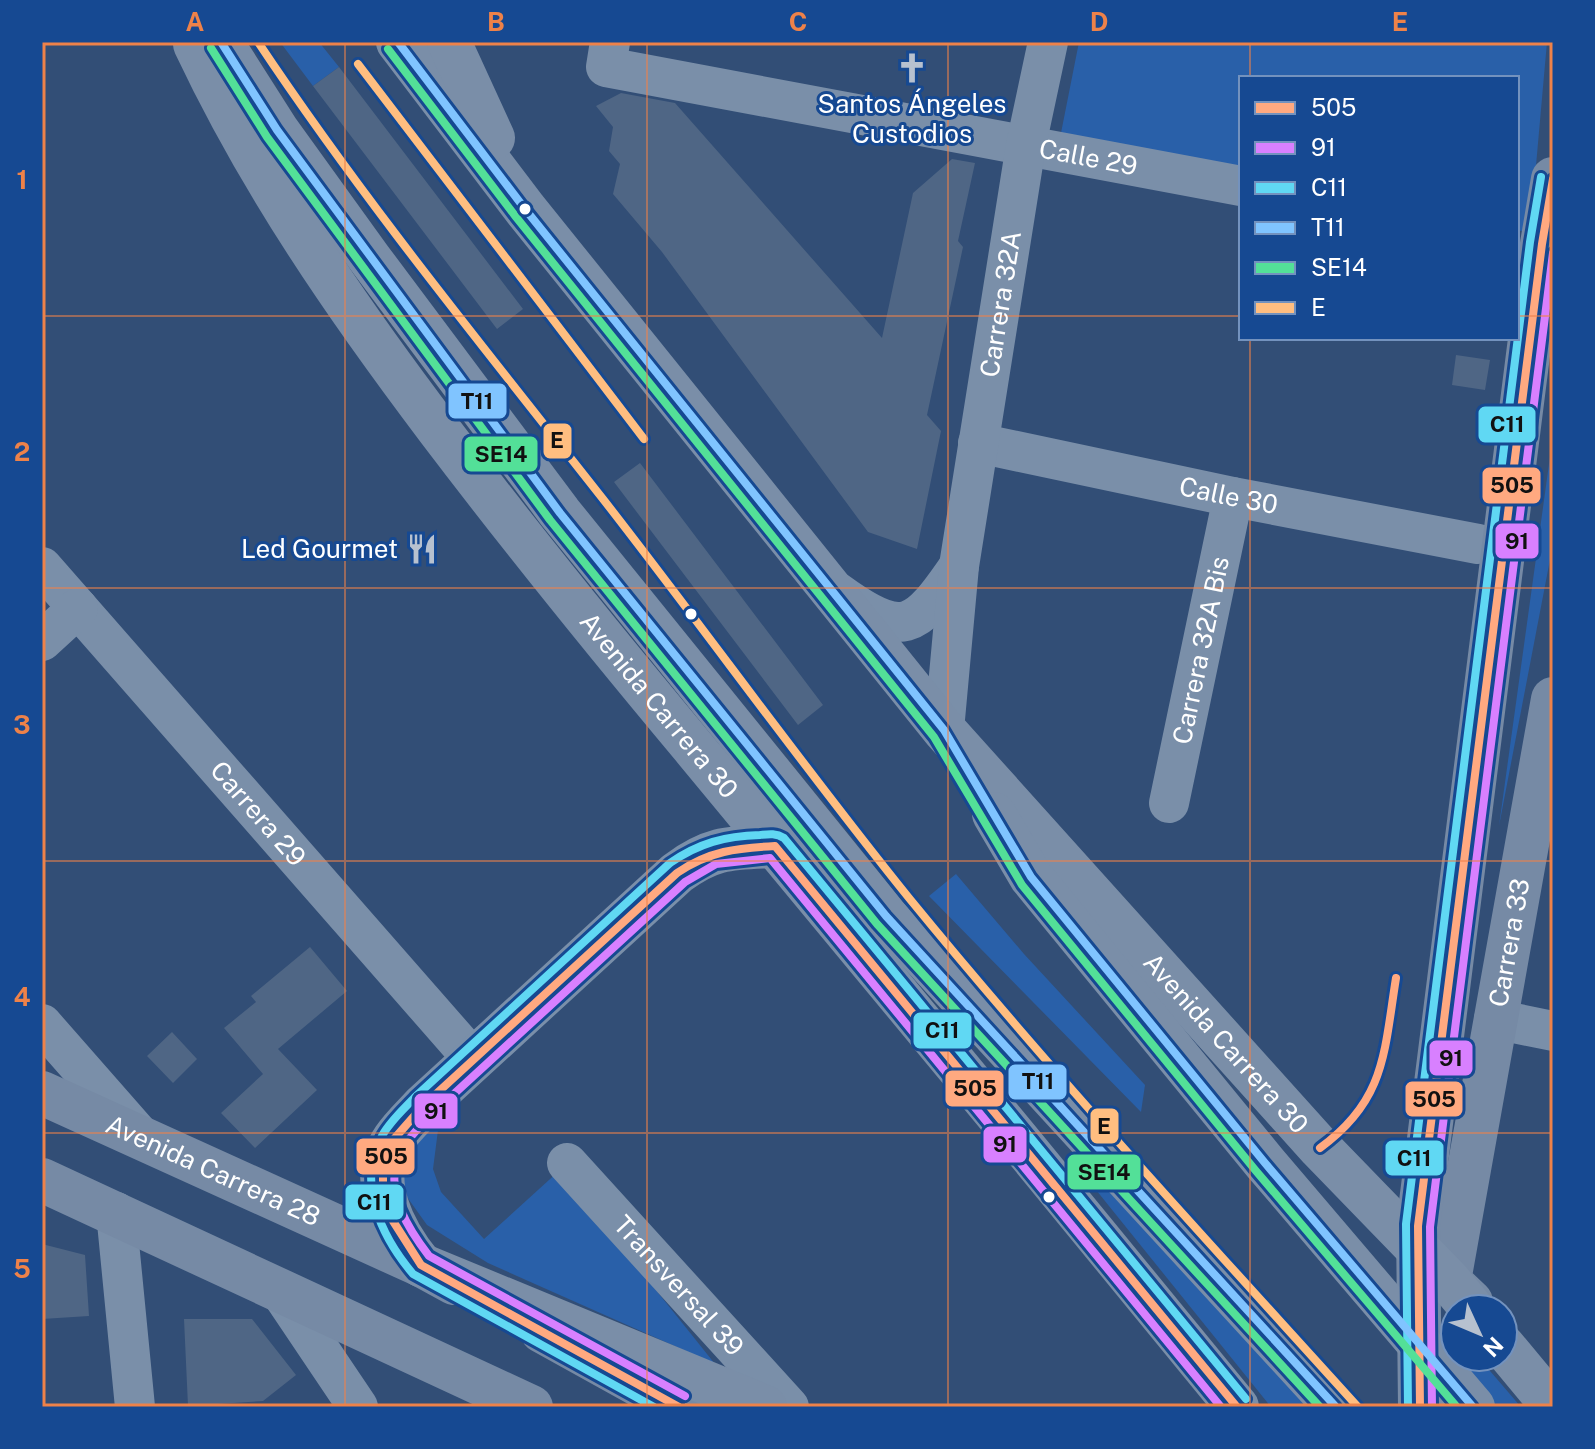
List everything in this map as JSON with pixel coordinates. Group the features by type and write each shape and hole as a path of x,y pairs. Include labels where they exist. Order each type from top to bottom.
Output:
{"highway":[{"name":"Avenida Carrera 30","path":"194,42 221,100 262,174 306,245 390,365 581,612 1237,1407"},
{"name":"Avenida Carrera 30","path":"221,42 277,130 560,513 886,916 1336,1407"},
{"name":"Avenida Carrera 30","path":"398,42 525,209 944,730 1320,1148 1459,1293"},
{"path":"449,42 525,209"},
{"name":"Avenida Carrera 30","path":"944,730 1031,877 1265,1163 1473,1407"},
{"path":"886,916 1058,1187"},
{"path":"421,1265 765,1407"},
{"path":"1519,1365 1553,1406"}],"main road":[{"name":"Carrera 33","path":"1519,339 1530,242 1553,179"},
{"name":"Carrera 33","path":"1420,1407 1418,1226 1519,340"},
{"name":"Carrera 33","path":"1467,1293 1494,1019 1552,708"},
{"name":"Avenida Carrera 28","path":"42,1093 421,1265 679,1407"},
{"path":"42,1180 531,1407"},
{"path":"1519,1348 1553,1381"}],"street":[{"name":"Carrera 32A","path":"944,730 959,566 1026,145 1048,42"},
{"name":"Calle 29","path":"608,55 1026,145 1239,186"},
{"name":"Calle 30","path":"978,443 1233,497 1478,544"},
{"name":"Carrera 32A Bis","path":"1169,803 1233,497"},
{"name":"Carrera 32A","path":"828,585 867,614 888,622 898,622 911,620 935,602 959,566"},
{"name":"Carrera 29","path":"42,567 474,1060"},
{"path":"42,641 78,608"},
{"path":"421,1265 404,1244 385,1200 383,1179 386,1154 394,1139 423,1106 677,873 697,858 725,849 775,846"},
{"path":"1494,1019 1553,1031"},
{"path":"42,1024 142,1138"},
{"name":"Transversal 39","path":"567,1163 789,1407"},
{"path":"116,1212 135,1407"},
{"path":"280,1291 358,1407"}],"shaded area":[{"path":"280,42 319,42 339,67 313,86"},
{"path":"1079,42 1547,42 1530,233 1519,230 1519,76 1239,76 1239,175 1060,138"},
{"path":"1553,435 1553,544 1499,826"},
{"path":"956,874 1024,954 1145,1085 1141,1112 929,896"},
{"path":"427,1117 438,1130 433,1169 441,1192 484,1239 560,1170 715,1364 488,1263 427,1225 402,1190 404,1151"},
{"path":"1094,1164 1319,1407 1271,1407 1084,1175"},
{"path":"1456,1373 1492,1373 1521,1407 1487,1407"}],"building":[{"path":"339,67 523,309 497,329 313,86"},
{"path":"621,93 675,103 882,338 913,193 952,159 975,163 958,241 963,247 927,415 941,431 917,549 868,532 662,252 613,194 620,164 609,151 613,127 596,106"},
{"path":"1456,355 1490,360 1485,390 1452,385"},
{"path":"640,463 823,705 798,725 614,482"},
{"path":"310,947 347,991 278,1049 317,1090 255,1148 221,1113 263,1074 224,1028 256,1002 251,996"},
{"path":"172,1032 197,1059 173,1083 147,1056"},
{"path":"42,1244 85,1255 89,1316 42,1319"},
{"path":"184,1319 252,1319 296,1375 263,1401 188,1406"}],"transit line":[{"name":"T11","path":"221,42 277,130 560,513 886,916 1336,1407"},
{"name":"E","path":"258,42 383,217 909,898 1074,1092 1358,1407"},
{"name":"T11","path":"398,42 525,209 944,730 1031,877 1265,1163 1473,1407"},
{"name":"SE14","path":"211,48 267,137 550,520 877,924 1320,1407"},
{"name":"SE14","path":"388,49 516,217 934,737 1022,885 1256,1171 1457,1407"},
{"name":"E","path":"358,64 644,439"},
{"name":"C11","path":"1519,329 1541,177"},
{"name":"505","path":"1420,1407 1418,1226 1542,244 1553,179"},
{"name":"91","path":"1432,1407 1430,1227 1553,253"},
{"name":"C11","path":"1408,1407 1406,1224 1518,340"},
{"name":"C11","path":"654,1407 413,1274 382,1226 372,1190 371,1172 382,1136 415,1097 670,863 691,850 713,842 769,834 784,838 1246,1399"},
{"name":"505","path":"679,1407 421,1265 393,1221 383,1188 383,1171 394,1139 423,1106 677,873 700,860 724,852 775,846 1237,1407"},
{"name":"91","path":"685,1396 429,1256 401,1210 395,1172 404,1146 431,1115 685,882 716,864 770,858 1221,1407"},
{"name":"505","path":"1320,1148 1342,1130 1370,1093 1384,1052 1396,978"}],"place":[{"name":"Santos Ángeles Custodios","path":"912,68"},
{"name":"Led Gourmet","path":"422,549"}]}
